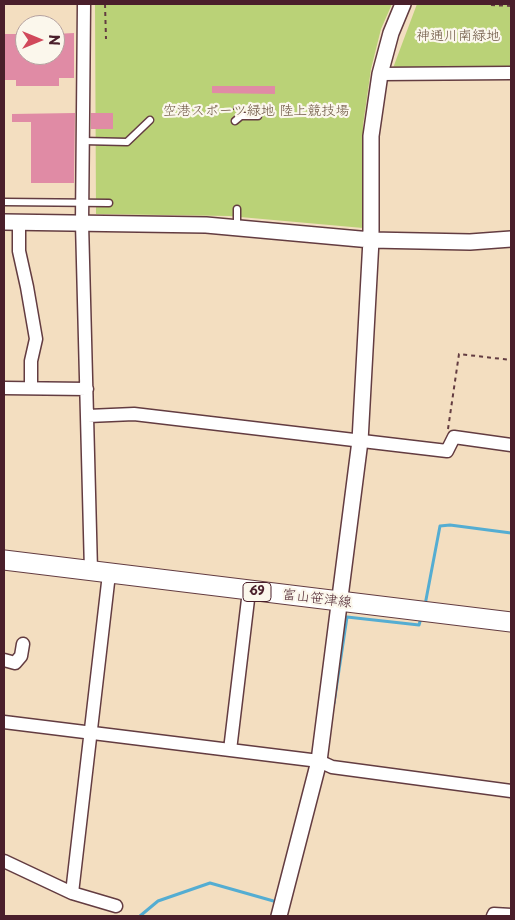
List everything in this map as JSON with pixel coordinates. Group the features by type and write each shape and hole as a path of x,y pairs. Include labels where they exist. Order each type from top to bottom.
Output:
{"main road":[{"name":"富山笹津線","path":"4,560 511,622"}],"street":[{"path":"84,4 82,22 82,223 91,571"},
{"path":"279,916 319,761 360,441 370,240 371,136 380,74 391,33 403,4"},
{"path":"380,74 511,73"},
{"path":"30,388 36,339 27,287 11,222 237,227 370,240 470,242 511,240"},
{"path":"4,388 87,390"},
{"path":"88,416 134,414 447,452 454,437 511,445"},
{"path":"72,892 110,574"},
{"path":"230,750 249,591"},
{"path":"4,660 15,663 21,656 23,644"},
{"path":"4,722 319,761 332,767 511,791"},
{"path":"4,861 72,892 116,906"},
{"path":"493,916 494,914 511,914"}],"lane":[{"path":"235,121 241,116 258,116"},
{"path":"83,142 128,142 150,120"},
{"path":"4,202 109,203"},
{"path":"237,209 237,227"}],"path":[{"path":"105,4 106,39"},
{"path":"491,5 511,6"},
{"path":"454,437 448,435 459,354 511,360"}],"green space":[{"name":"空港スポーツ緑地 陸上競技場","path":"95,4 392,4 381,29 371,69 363,125 363,228 229,216 96,214"},
{"name":"神通川南緑地","path":"417,4 511,4 511,69 393,68"}],"building":[{"path":"65,33 74,33 74,78 59,78 59,86 16,86 16,80 4,80 4,34 15,34 15,65 65,65"},
{"path":"212,86 275,86 275,94 212,93"},
{"path":"75,113 74,183 31,183 31,122 12,122 12,114"},
{"path":"91,113 113,113 113,129 91,129"}],"waterway":[{"path":"425,605 440,526 450,525 511,533"},
{"path":"334,703 347,617 419,625 421,618"},
{"path":"140,916 158,901 210,883 277,901"}]}
